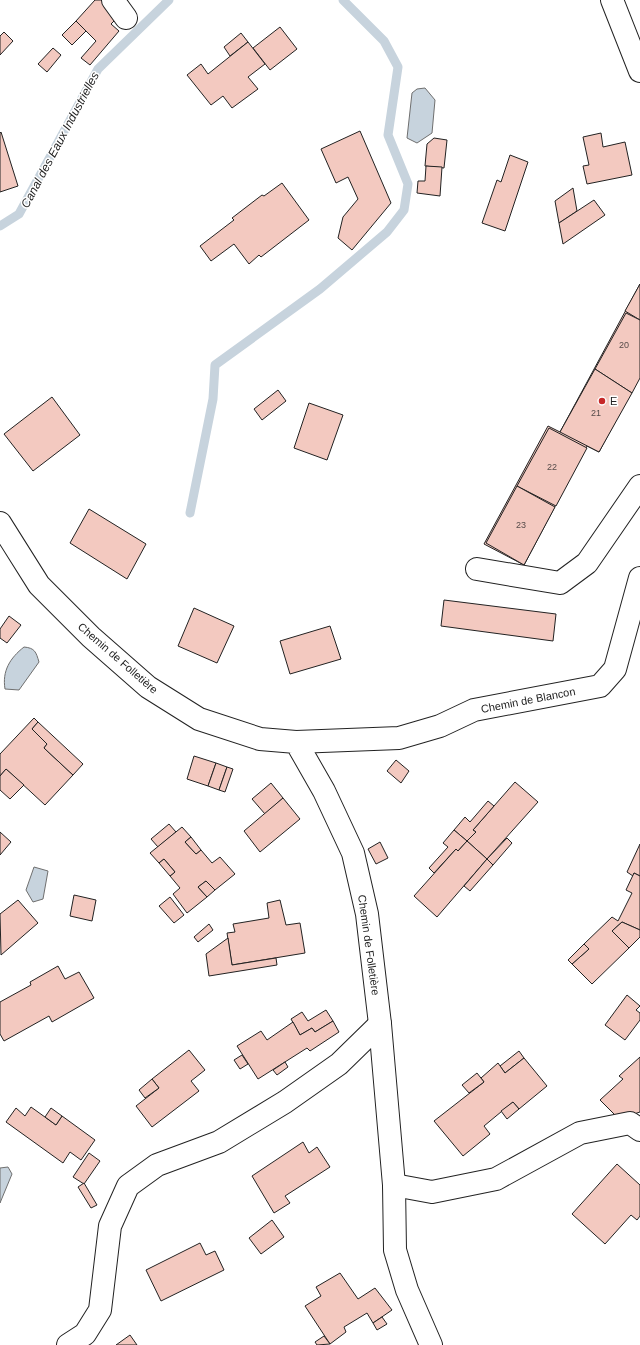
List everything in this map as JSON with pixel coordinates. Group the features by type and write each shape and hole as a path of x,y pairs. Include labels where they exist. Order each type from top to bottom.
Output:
{"street":[{"path":"113,0 126,18"},
{"path":"612,0 640,71"},
{"path":"477,568 560,583 587,563 640,486"},
{"name":"Chemin de Folletière","path":"0,524 39,585 91,637 148,687 199,719 260,739 296,742 324,791 353,853 367,914 380,1024 394,1185 395,1250 407,1290 431,1345"},
{"name":"Chemin de Blancon","path":"296,742 399,738 440,726 474,710 600,686 615,669 640,578"},
{"path":"68,1345 85,1334 100,1310 110,1226 128,1186 156,1165 219,1142 285,1102 339,1064 380,1024"},
{"path":"394,1185 432,1192 496,1179 580,1133 637,1125"}],"shaded area":[{"path":"425,88 435,100 432,133 417,143 407,138 412,93 417,89"},
{"path":"24,647 31,648 34,651 39,662 19,690 5,689 4,682 8,665"},
{"path":"34,867 48,871 43,899 33,902 26,890"},
{"path":"8,1167 12,1174 0,1203 0,1168"}],"building":[{"path":"95,0 106,0 117,18 111,24 119,31 90,65 81,58 96,41 76,21"},
{"path":"76,21 86,31 72,45 62,35"},
{"path":"280,27 297,49 270,70 253,48"},
{"path":"4,32 13,41 0,55 0,36"},
{"path":"241,33 248,42 230,56 224,47"},
{"path":"248,42 265,64 248,77 258,89 232,108 223,96 211,105 187,75 201,64 208,74"},
{"path":"53,48 61,55 47,72 38,64"},
{"path":"360,131 391,203 352,250 338,238 343,217 358,199 348,177 336,183 321,149"},
{"path":"1,132 18,186 0,192 0,133"},
{"path":"601,133 603,147 625,142 632,175 587,184 583,166 589,165 583,137"},
{"path":"434,138 447,140 444,168 425,166 427,144"},
{"path":"510,155 528,162 505,231 482,223 497,180 501,182"},
{"path":"426,166 442,167 440,196 417,193 418,181 425,181"},
{"path":"282,183 309,220 261,257 259,255 249,264 234,244 211,261 200,246 234,220 232,218 262,195 264,196"},
{"path":"573,188 577,211 559,223 555,201"},
{"path":"594,200 605,215 563,244 559,223"},
{"name":"E","path":"640,284 640,376 599,452 587,446 524,565 484,544 548,426 560,432"},
{"path":"640,284 640,320 625,311"},
{"path":"626,313 640,320 640,378 632,393 595,369"},
{"path":"595,369 632,393 599,452 560,432"},
{"path":"278,390 286,401 262,420 254,409"},
{"path":"52,397 80,435 33,471 4,434"},
{"path":"309,403 343,415 327,460 294,448"},
{"path":"549,428 587,448 556,506 517,486"},
{"path":"517,486 555,507 524,565 486,543"},
{"path":"89,509 146,544 127,579 70,543"},
{"path":"444,600 556,614 553,641 441,626"},
{"path":"194,608 234,626 217,663 178,646"},
{"path":"9,616 21,625 7,643 0,638 0,629"},
{"path":"330,626 341,659 290,674 280,641"},
{"path":"34,718 38,722 32,729 47,744 44,748 73,775 45,805 6,769 0,776 0,754"},
{"path":"38,722 83,764 73,775 44,748 47,744 32,729"},
{"path":"194,756 216,763 208,786 187,779"},
{"path":"396,760 409,771 401,783 387,771"},
{"path":"216,763 227,767 219,790 208,786"},
{"path":"227,767 233,769 225,792 219,790"},
{"path":"6,769 24,785 10,799 0,790 0,776"},
{"path":"515,782 538,802 487,859 467,841 476,832 473,830"},
{"path":"271,783 283,798 265,814 252,799"},
{"path":"283,798 300,819 260,852 244,831"},
{"path":"488,801 494,806 473,830 476,832 467,841 454,830 465,817 470,822"},
{"path":"169,824 176,832 158,847 151,839"},
{"path":"182,827 191,837 185,842 196,854 201,850 212,863 220,857 235,874 215,890 206,881 198,887 207,897 187,913 173,894 180,888 170,876 175,872 164,859 159,863 150,853"},
{"path":"454,830 467,841 458,851 456,849 434,873 429,868 448,847 443,843"},
{"path":"0,832 11,842 0,855"},
{"path":"191,837 201,850 196,854 185,842"},
{"path":"507,838 512,843 493,865 487,859"},
{"path":"467,841 487,859 437,917 414,896 456,849 458,851"},
{"path":"380,842 388,858 376,864 368,849"},
{"path":"640,844 640,876 634,873 633,876 627,872"},
{"path":"164,859 175,872 170,876 159,863"},
{"path":"487,859 493,865 470,891 464,886"},
{"path":"634,873 640,876 640,930 622,922 612,931 629,948 592,984 572,964 589,949 584,944 612,917 618,921 632,893 626,890"},
{"path":"206,881 215,890 207,897 198,887"},
{"path":"74,895 96,900 92,921 70,916"},
{"path":"170,897 184,915 174,923 159,906"},
{"path":"18,900 38,923 1,955 0,914"},
{"path":"280,900 286,925 300,923 305,953 232,965 227,933 235,932 233,924 269,918 267,903"},
{"path":"622,922 640,930 640,937 629,948 612,931"},
{"path":"209,924 213,930 198,942 194,937"},
{"path":"228,938 232,965 276,958 277,965 209,976 206,954"},
{"path":"584,944 589,949 572,964 568,960"},
{"path":"58,966 65,979 79,972 94,998 52,1022 49,1016 4,1041 0,1034 0,1002 31,985 30,982"},
{"path":"627,995 640,1006 636,1010 640,1013 640,1020 625,1040 605,1025"},
{"path":"326,1010 333,1021 315,1032 312,1028 300,1035 291,1019 302,1012 308,1021"},
{"path":"333,1021 339,1032 310,1051 307,1048 258,1079 237,1046 261,1031 267,1040 293,1022 300,1035 312,1028 315,1032"},
{"path":"189,1050 205,1070 191,1081 199,1091 152,1127 136,1106 159,1088 152,1079"},
{"path":"519,1051 524,1058 505,1073 500,1066"},
{"path":"242,1055 248,1064 240,1069 234,1060"},
{"path":"640,1057 640,1112 619,1119 600,1100 623,1079 619,1076"},
{"path":"524,1058 547,1086 519,1109 513,1102 484,1126 490,1134 463,1156 434,1121 484,1082 481,1078 498,1063 505,1073"},
{"path":"285,1062 288,1067 277,1075 273,1070"},
{"path":"477,1073 484,1082 469,1093 462,1085"},
{"path":"152,1079 159,1088 145,1098 139,1090"},
{"path":"513,1102 519,1109 507,1119 501,1111"},
{"path":"31,1107 56,1125 62,1116 95,1140 81,1160 70,1152 63,1163 6,1122 16,1108 25,1116"},
{"path":"51,1108 62,1116 56,1125 45,1117"},
{"path":"303,1142 309,1153 317,1147 330,1167 285,1196 290,1203 274,1213 252,1176"},
{"path":"89,1153 100,1161 84,1184 73,1177"},
{"path":"617,1164 640,1185 640,1216 637,1220 631,1215 605,1244 572,1214"},
{"path":"84,1183 97,1205 91,1208 78,1187"},
{"path":"272,1220 284,1237 261,1254 249,1238"},
{"path":"200,1243 206,1255 215,1251 224,1270 161,1301 146,1270"},
{"path":"340,1273 358,1299 375,1288 392,1310 373,1323 367,1313 344,1327 346,1332 330,1344 305,1306 321,1296 316,1287"},
{"path":"382,1317 387,1324 377,1330 373,1323"},
{"path":"130,1335 137,1345 116,1345"},
{"path":"324,1336 330,1344 317,1345 315,1342"}],"waterway":[{"name":"Canal des Eaux Industrielles","path":"0,226 19,214 98,69 169,0"},
{"path":"190,513 213,399 215,365 320,289 387,232 404,210 408,184 388,135 398,67 384,41 343,0"}],"place":[{"name":"E","path":"602,401"}]}
